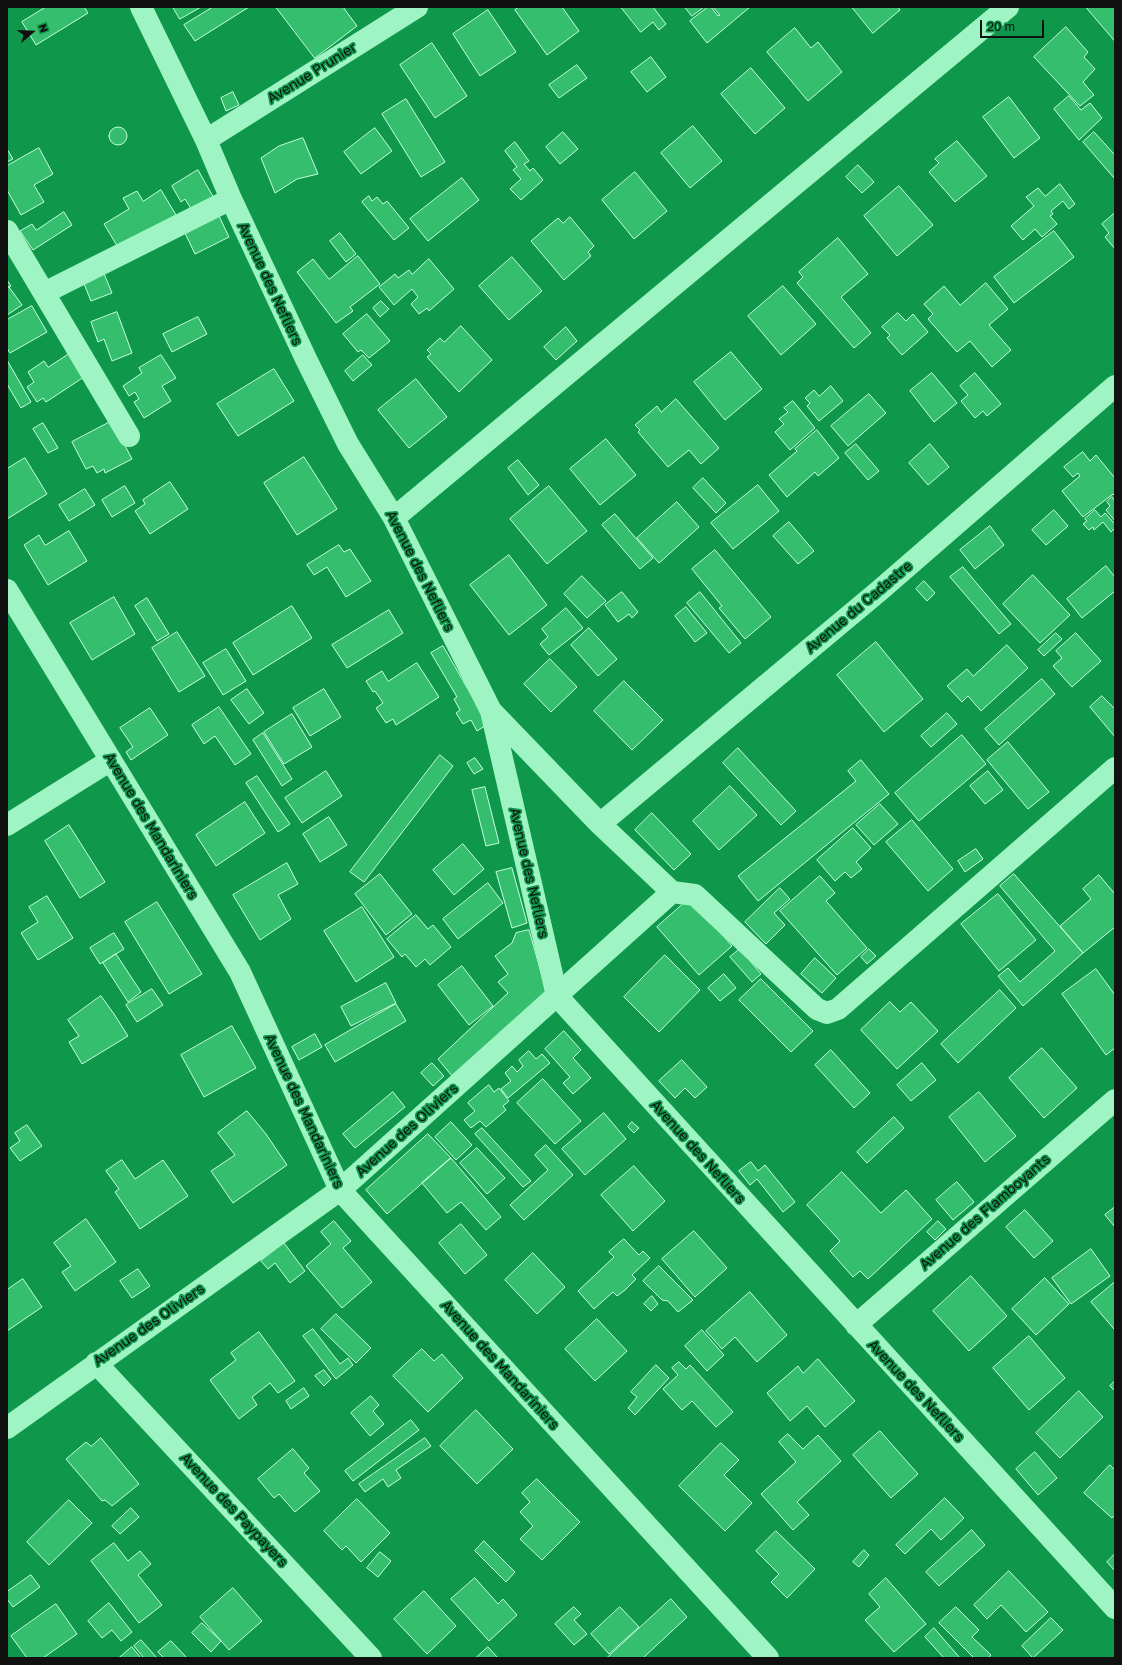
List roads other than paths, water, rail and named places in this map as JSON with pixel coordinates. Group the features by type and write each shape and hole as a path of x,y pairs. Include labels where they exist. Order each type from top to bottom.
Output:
{"street":[{"name":"Avenue des Nefliers","path":"140,7 206,140 231,198 306,359 348,444 394,518 491,711 557,996 1115,1608"},
{"name":"Avenue Prunier","path":"206,140 417,7"},
{"path":"394,518 1008,7"},
{"path":"44,293 231,198"},
{"path":"7,231 129,436"},
{"name":"Avenue du Cadastre","path":"600,824 879,591 1115,386"},
{"name":"Avenue des Mandariniers","path":"7,590 240,972 340,1190 768,1658"},
{"path":"491,711 600,824 672,892 695,894 817,1009 823,1012 831,1012 838,1009 1115,768"},
{"path":"7,825 111,760"},
{"name":"Avenue des Oliviers","path":"7,1428 340,1190 672,892"},
{"name":"Avenue des Flamboyants","path":"856,1325 1115,1100"},
{"name":"Avenue des Paypayers","path":"96,1363 371,1658"}]}
